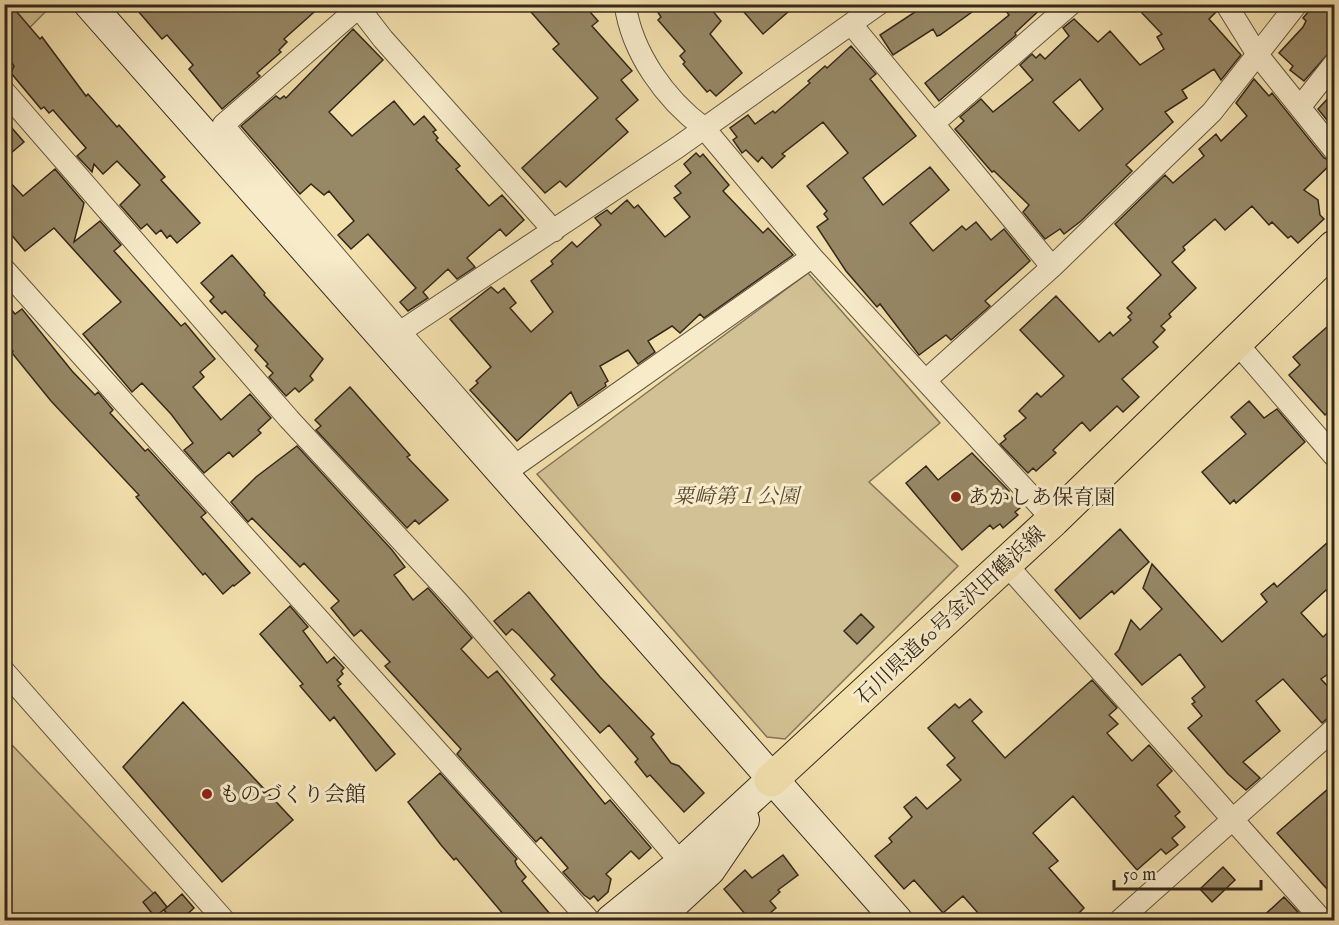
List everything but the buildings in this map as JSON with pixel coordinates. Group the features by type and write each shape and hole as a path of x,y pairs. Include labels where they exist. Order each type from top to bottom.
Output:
{"main road":[{"name":"石川県道60号金沢田鶴浜線","path":"771,780 1053,520 1235,341 1335,247"}],"street":[{"path":"89,4 897,921"},
{"path":"625,4 637,49 682,112 704,128 812,257 1053,520"},
{"path":"400,333 704,128 879,4"},
{"path":"934,123 1071,4"},
{"path":"1226,4 1257,54 1335,150"},
{"path":"926,380 1052,267 1212,112 1297,4"},
{"path":"554,231 383,39 358,6 223,125 516,465 812,257"},
{"path":"851,24 1052,267"},
{"path":"1300,107 1335,64"},
{"path":"4,92 289,418 457,601 689,872"},
{"path":"4,269 589,921"},
{"path":"1235,341 1335,456"},
{"path":"1005,563 1322,921"},
{"path":"4,671 224,921"},
{"path":"1120,921 1335,729"},
{"path":"656,921 689,872 771,780"},
{"path":"611,921 689,872"}],"green space":[{"path":"5,5 44,5 48,9 5,53"},
{"name":"粟崎第１公園","path":"808,273 940,423 869,482 958,566 785,739 767,737 537,474"},
{"path":"12,745 176,917 174,920 5,920 4,748"}],"place":[{"name":"あかしあ保育園","path":"956,497"},
{"name":"ものづくり会館","path":"207,794"}]}
